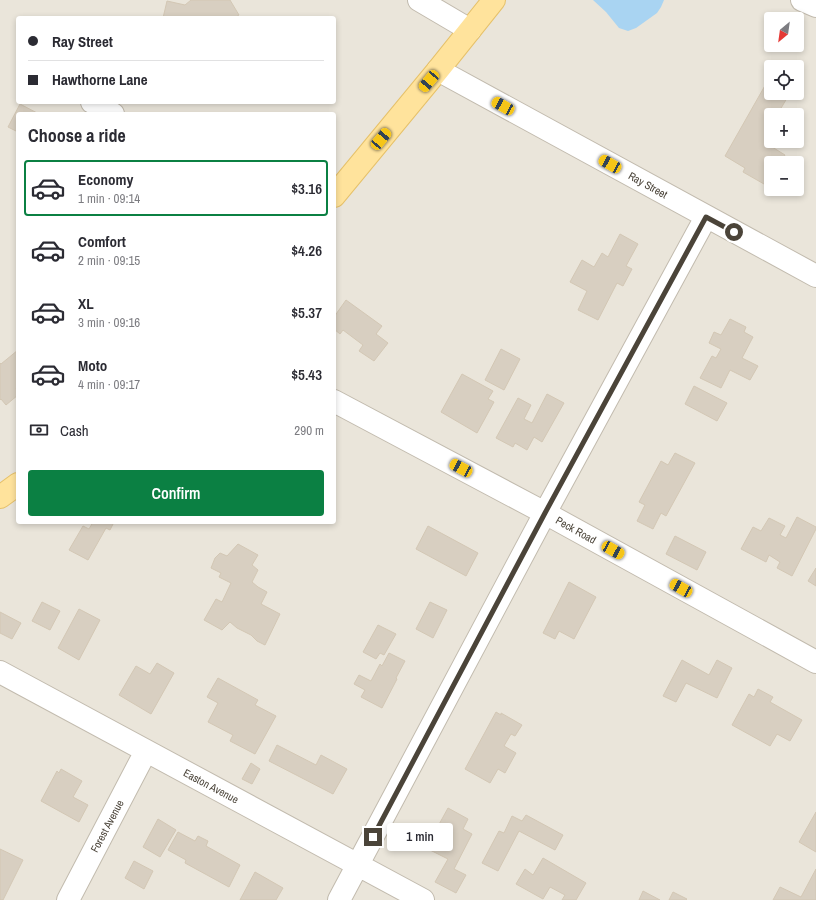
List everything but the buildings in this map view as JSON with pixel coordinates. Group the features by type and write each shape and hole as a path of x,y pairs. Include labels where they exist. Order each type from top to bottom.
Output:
{"main road":[{"path":"336,194 494,0"},
{"path":"0,497 16,485"}],"street":[{"path":"419,0 470,30"},
{"path":"802,0 816,6"},
{"name":"Ray Street","path":"438,70 816,276"},
{"path":"96,104 110,112"},
{"path":"339,900 545,513 706,217"},
{"name":"Peck Road","path":"336,402 545,513 816,662"},
{"name":"Easton Avenue","path":"0,672 423,900"},
{"name":"Forest Avenue","path":"68,900 146,751"}],"shaded area":[{"path":"0,0 485,0 336,184 336,112 16,112 16,477 0,488"},
{"path":"502,0 816,0 816,900 0,900 0,508 16,496 16,524 336,524 336,209 442,83"}],"water":[{"path":"593,0 664,0 657,13 636,28 628,31 619,28 606,12"}],"route":[{"path":"373,837 545,513 706,217 734,232"}]}
